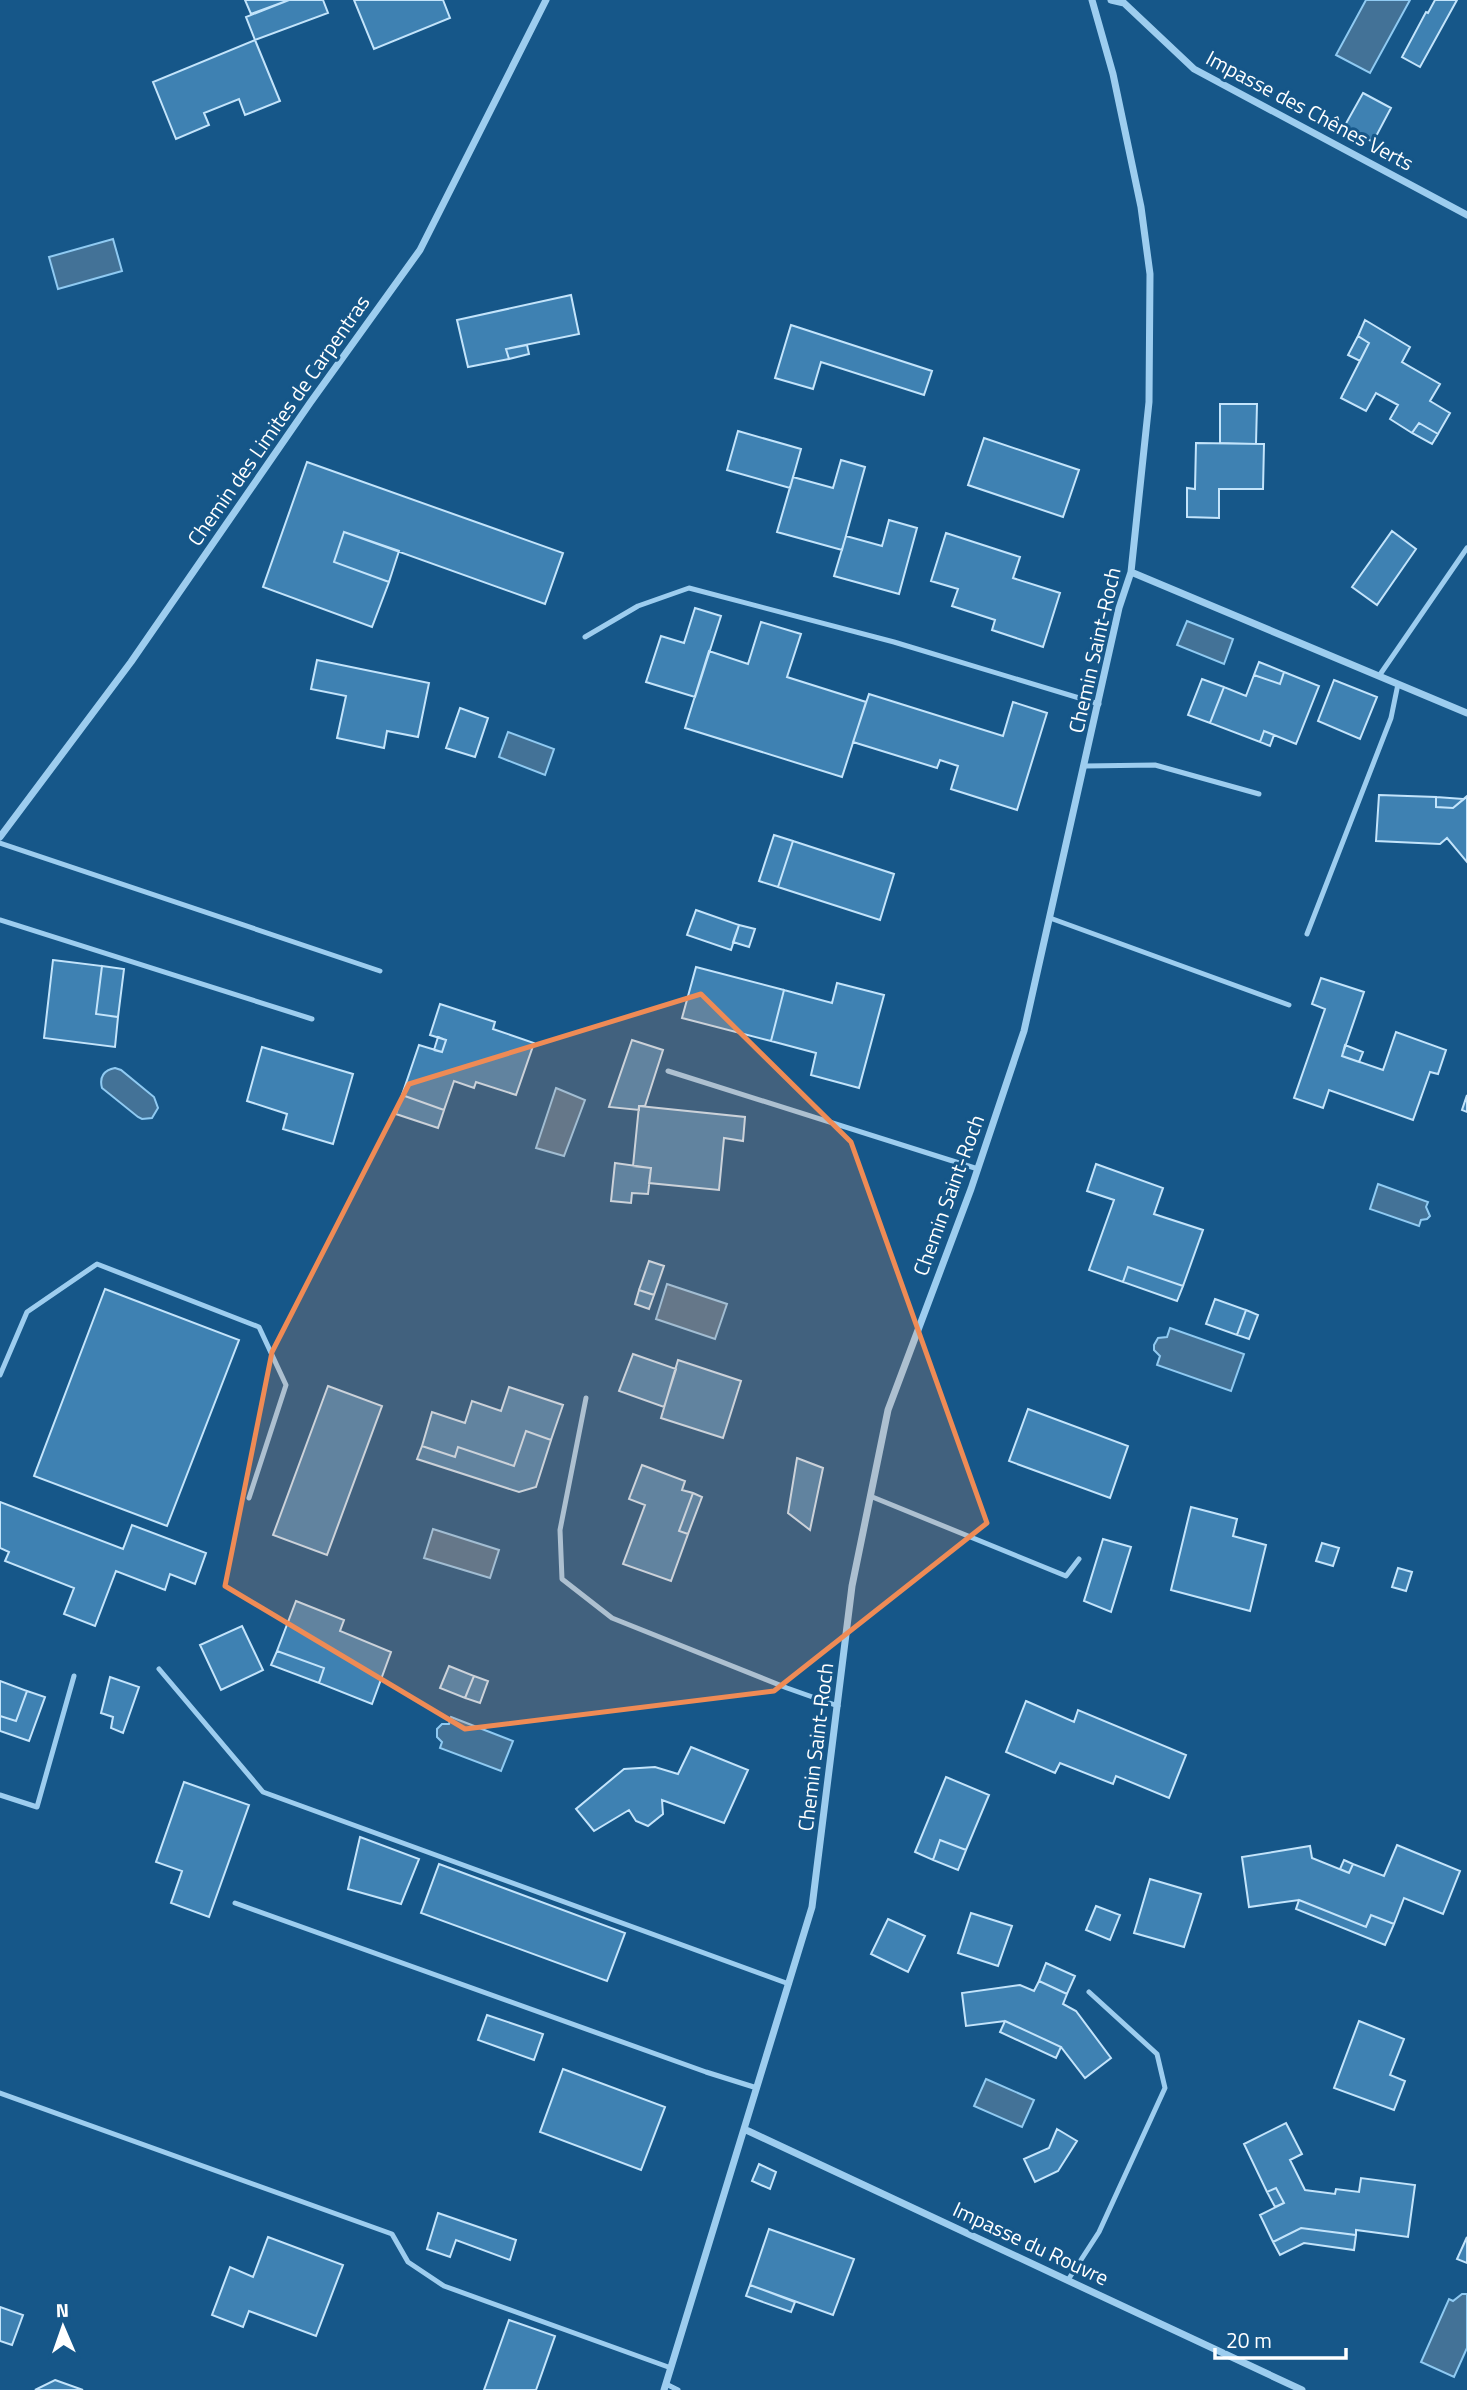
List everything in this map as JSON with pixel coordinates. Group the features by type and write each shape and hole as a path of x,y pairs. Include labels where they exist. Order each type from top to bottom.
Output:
{"street":[{"name":"Chemin des Limites de Carpentras","path":"0,837 131,662 310,403 420,250 546,0"},
{"name":"Chemin Saint-Roch","path":"665,2387 812,1907 852,1586 888,1410 978,1169 1024,1031 1119,608 1131,572 1149,402 1150,274 1141,207 1112,74 1092,0"},
{"name":"Impasse des Chênes Verts","path":"1111,0 1124,4 1194,69 1467,215"},
{"path":"1131,572 1467,713"},
{"name":"Impasse du Rouvre","path":"744,2129 1302,2390"}],"lane":[{"path":"1379,676 1467,548"},
{"path":"585,637 638,606 689,588 894,642 1099,704"},
{"path":"1307,934 1391,718 1398,684"},
{"path":"1085,766 1155,765 1259,794"},
{"path":"0,843 380,971"},
{"path":"1050,918 1289,1004"},
{"path":"0,920 312,1019"},
{"path":"668,1070 978,1169"},
{"path":"0,1375 27,1312 97,1264 259,1327 286,1385 249,1498"},
{"path":"586,1398 560,1530 562,1579 612,1618 838,1706"},
{"path":"870,1496 1066,1576 1079,1559"},
{"path":"159,1669 263,1792 789,1984"},
{"path":"0,1795 37,1807 74,1676"},
{"path":"235,1903 757,2088"},
{"path":"1068,2280 1099,2232 1165,2088 1157,2054 1089,1992"},
{"path":"0,2093 393,2234 408,2262 444,2286 671,2368"},
{"path":"665,2387 678,2390"}],"highlighted area":[{"path":"701,994 851,1142 987,1523 774,1691 465,1729 225,1586 272,1352 409,1084"}],"water":[{"path":"1366,0 1410,0 1370,73 1336,55"},
{"path":"113,239 122,271 58,289 49,257"},
{"path":"1187,621 1233,639 1224,664 1177,645"},
{"path":"508,732 554,749 545,775 499,757"},
{"path":"115,1068 154,1097 158,1108 152,1118 138,1117 102,1088 103,1075"},
{"path":"556,1088 585,1100 564,1156 536,1148"},
{"path":"1378,1184 1428,1202 1426,1207 1430,1216 1421,1220 1419,1226 1370,1209"},
{"path":"667,1284 727,1304 715,1339 656,1319"},
{"path":"1170,1328 1244,1354 1231,1391 1157,1365 1160,1356 1154,1350 1154,1345 1158,1338 1167,1337"},
{"path":"433,1529 499,1550 490,1578 424,1558"},
{"path":"451,1717 513,1741 501,1771 440,1748 442,1742 437,1737 437,1729 442,1724 449,1724"},
{"path":"986,2079 1034,2100 1022,2127 974,2106"},
{"path":"1462,2294 1467,2294 1467,2348 1454,2377 1421,2362 1449,2299 1453,2301"}],"building":[{"path":"245,0 289,0 251,14"},
{"path":"289,0 323,0 328,13 255,40 246,17"},
{"path":"354,0 443,0 450,18 374,49"},
{"path":"1435,0 1457,0 1420,67 1402,57"},
{"path":"255,40 280,101 245,115 239,99 204,113 209,125 176,139 153,82"},
{"path":"1363,93 1391,108 1373,142 1344,127"},
{"path":"571,295 579,334 506,349 509,359 468,367 457,320"},
{"path":"1365,320 1410,347 1402,362 1440,384 1430,401 1450,413 1438,434 1419,423 1412,433 1390,419 1398,405 1376,393 1366,411 1341,398 1369,343 1358,336"},
{"path":"791,325 932,371 924,395 821,362 813,389 775,378"},
{"path":"1358,336 1369,343 1360,361 1348,355"},
{"path":"527,345 529,354 509,359 506,349"},
{"path":"1220,404 1257,404 1256,444 1220,443"},
{"path":"1419,423 1438,434 1432,444 1412,433"},
{"path":"738,431 801,449 790,488 727,470"},
{"path":"984,438 1079,470 1063,517 968,485"},
{"path":"1196,443 1264,444 1263,489 1219,489 1219,518 1187,517 1187,488 1195,489"},
{"path":"841,460 865,467 842,550 777,532 793,477 833,488"},
{"path":"307,462 563,553 545,604 344,532 334,562 389,582 372,627 263,587"},
{"path":"889,520 917,528 899,594 834,576 846,536 882,546"},
{"path":"1392,531 1416,549 1377,605 1352,587"},
{"path":"344,532 399,551 389,582 334,562"},
{"path":"946,533 1020,557 1013,578 1060,593 1043,647 992,630 995,620 952,606 958,589 931,581"},
{"path":"695,608 721,616 695,697 646,682 661,636 684,643"},
{"path":"761,622 801,634 787,677 866,702 842,777 685,728 709,651 748,664"},
{"path":"317,660 429,683 418,737 387,731 384,748 337,738 346,696 311,689"},
{"path":"1259,662 1284,672 1280,684 1254,675"},
{"path":"1284,672 1319,686 1296,744 1264,731 1260,742 1210,723 1224,687 1246,696 1254,675 1280,684"},
{"path":"1202,679 1224,687 1210,723 1188,715"},
{"path":"1334,680 1377,697 1360,739 1318,721"},
{"path":"869,694 1003,736 1013,702 1047,713 1017,810 951,789 958,766 940,760 937,768 853,742"},
{"path":"460,708 488,718 475,757 446,748"},
{"path":"1264,731 1274,735 1270,746 1260,742"},
{"path":"1379,795 1436,797 1436,807 1453,808 1467,796 1467,862 1447,838 1440,844 1376,841"},
{"path":"1436,797 1464,799 1453,808 1436,807"},
{"path":"774,835 793,841 778,887 759,881"},
{"path":"793,841 894,874 880,920 778,887"},
{"path":"696,910 739,925 731,950 687,935"},
{"path":"739,925 755,929 749,947 733,942"},
{"path":"53,960 102,966 96,1014 118,1017 115,1047 44,1038"},
{"path":"102,966 124,969 118,1017 96,1014"},
{"path":"696,967 784,990 771,1041 682,1018"},
{"path":"1321,978 1364,992 1342,1056 1383,1070 1396,1032 1446,1050 1438,1074 1430,1072 1413,1120 1329,1090 1323,1108 1294,1098 1325,1009 1312,1004"},
{"path":"837,983 884,995 859,1088 811,1075 816,1053 771,1041 784,990 832,1003"},
{"path":"440,1004 495,1022 493,1029 534,1043 516,1095 476,1082 474,1088 454,1081 444,1110 402,1095 419,1045 442,1052 446,1040 430,1035"},
{"path":"438,1037 446,1040 442,1052 434,1050"},
{"path":"632,1040 663,1050 645,1106 639,1106 639,1110 609,1107"},
{"path":"1345,1045 1363,1052 1359,1062 1342,1056"},
{"path":"262,1047 353,1074 333,1144 283,1129 287,1114 247,1101"},
{"path":"402,1095 444,1110 438,1128 396,1114"},
{"path":"1467,1095 1467,1112 1462,1110"},
{"path":"639,1106 745,1117 743,1141 724,1138 719,1190 649,1183 651,1168 633,1166"},
{"path":"615,1163 651,1168 648,1194 632,1193 631,1203 611,1201"},
{"path":"1096,1164 1163,1188 1154,1214 1203,1230 1183,1286 1128,1267 1123,1282 1089,1270 1114,1200 1087,1191"},
{"path":"649,1261 664,1266 654,1295 639,1290"},
{"path":"1128,1267 1183,1286 1177,1301 1123,1282"},
{"path":"105,1289 239,1340 167,1526 34,1476"},
{"path":"639,1290 654,1295 649,1309 635,1304"},
{"path":"1215,1299 1246,1310 1237,1335 1206,1324"},
{"path":"1246,1310 1258,1315 1249,1339 1237,1335"},
{"path":"633,1354 676,1369 664,1407 619,1391"},
{"path":"678,1360 741,1381 723,1438 661,1418"},
{"path":"328,1386 382,1406 327,1555 273,1535"},
{"path":"509,1387 563,1405 551,1440 526,1431 514,1466 458,1447 455,1457 422,1446 432,1412 465,1423 472,1401 501,1411"},
{"path":"1028,1409 1128,1446 1110,1498 1009,1461"},
{"path":"526,1431 551,1440 536,1487 519,1492 417,1459 422,1446 455,1457 458,1447 514,1466"},
{"path":"797,1458 823,1468 810,1530 788,1513"},
{"path":"642,1465 685,1481 682,1490 693,1493 679,1531 688,1534 671,1581 623,1564 645,1505 629,1499"},
{"path":"693,1493 702,1497 688,1534 679,1531"},
{"path":"0,1502 123,1549 132,1525 206,1553 195,1584 170,1574 165,1590 116,1571 95,1626 64,1614 74,1588 5,1561 9,1552 0,1548"},
{"path":"1191,1507 1237,1519 1233,1536 1266,1545 1250,1611 1171,1590"},
{"path":"1103,1539 1131,1547 1111,1612 1084,1601"},
{"path":"1322,1543 1339,1548 1333,1566 1316,1561"},
{"path":"1398,1568 1412,1572 1406,1591 1392,1587"},
{"path":"296,1601 344,1620 340,1631 391,1652 372,1704 319,1683 324,1668 277,1651"},
{"path":"242,1626 263,1670 221,1690 200,1645"},
{"path":"277,1651 324,1668 319,1683 271,1665"},
{"path":"449,1666 474,1676 465,1698 440,1688"},
{"path":"474,1676 488,1681 480,1703 465,1698"},
{"path":"110,1677 139,1687 123,1733 111,1728 113,1717 101,1713"},
{"path":"0,1681 27,1691 16,1721 0,1716"},
{"path":"27,1691 45,1697 29,1741 0,1731 0,1716 16,1721"},
{"path":"1026,1701 1074,1722 1078,1710 1186,1755 1169,1798 1116,1776 1113,1784 1060,1763 1055,1773 1006,1752"},
{"path":"691,1747 748,1770 724,1823 662,1800 663,1814 648,1826 636,1821 629,1810 594,1831 576,1809 624,1769 655,1767 678,1774"},
{"path":"946,1777 989,1795 966,1850 940,1840 933,1860 915,1852"},
{"path":"184,1782 249,1805 209,1917 171,1903 182,1871 156,1862"},
{"path":"360,1837 419,1859 401,1904 348,1889"},
{"path":"940,1840 966,1850 958,1870 933,1860"},
{"path":"1397,1845 1460,1871 1443,1914 1404,1898 1394,1924 1371,1915 1366,1927 1299,1900 1249,1907 1242,1857 1310,1846 1312,1858 1349,1873 1353,1864 1384,1876"},
{"path":"1344,1860 1353,1864 1349,1873 1340,1869"},
{"path":"439,1864 625,1933 607,1981 421,1913"},
{"path":"1150,1879 1201,1894 1184,1947 1134,1933"},
{"path":"1299,1900 1366,1927 1371,1915 1394,1924 1385,1945 1296,1909"},
{"path":"1096,1906 1120,1915 1110,1940 1086,1930"},
{"path":"971,1913 1012,1926 998,1966 958,1953"},
{"path":"888,1919 925,1936 908,1972 871,1954"},
{"path":"1046,1963 1075,1976 1067,1994 1039,1981"},
{"path":"1039,1981 1067,1994 1063,2004 1076,2011 1111,2058 1085,2078 1061,2047 1005,2021 966,2026 962,1993 1020,1985 1034,1991"},
{"path":"487,2015 543,2034 534,2060 478,2040"},
{"path":"1005,2021 1061,2047 1056,2058 1000,2032"},
{"path":"1359,2021 1404,2039 1390,2075 1405,2081 1394,2110 1334,2088"},
{"path":"563,2069 665,2107 641,2170 540,2132"},
{"path":"1286,2123 1302,2154 1290,2160 1305,2190 1335,2194 1336,2189 1359,2192 1361,2178 1415,2185 1408,2237 1356,2230 1356,2235 1301,2228 1273,2242 1260,2215 1284,2203 1276,2188 1267,2192 1244,2144"},
{"path":"1057,2129 1077,2141 1058,2171 1035,2182 1024,2159 1049,2148"},
{"path":"759,2164 776,2172 770,2189 752,2181"},
{"path":"1276,2188 1284,2203 1275,2207 1267,2192"},
{"path":"438,2213 516,2240 510,2260 456,2240 450,2257 427,2249"},
{"path":"1301,2228 1356,2235 1354,2250 1304,2243 1280,2255 1273,2242"},
{"path":"769,2229 854,2259 833,2315 750,2285"},
{"path":"268,2237 343,2265 316,2336 249,2311 243,2327 212,2315 230,2267 253,2277"},
{"path":"1467,2237 1467,2263 1457,2259"},
{"path":"750,2285 795,2302 791,2312 746,2296"},
{"path":"0,2307 23,2315 12,2345 0,2341"},
{"path":"509,2320 555,2336 536,2390 484,2390"},
{"path":"55,2380 83,2390 35,2390"}]}
